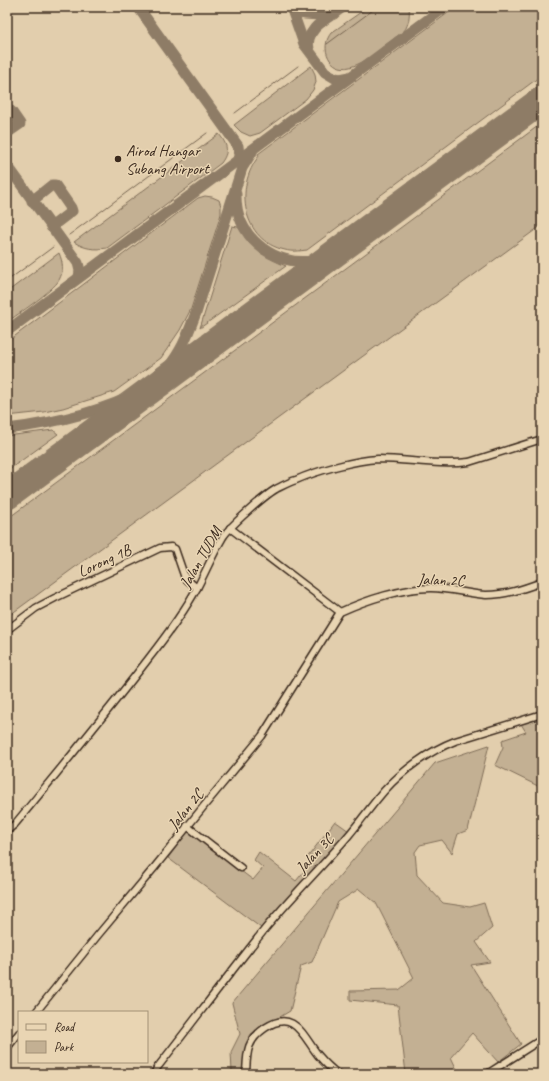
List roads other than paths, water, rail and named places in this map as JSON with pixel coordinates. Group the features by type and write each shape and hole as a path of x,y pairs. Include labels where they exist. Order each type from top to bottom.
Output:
{"street":[{"name":"Jalan TUDM","path":"7,837 15,824 149,658 179,618 197,588 224,536 230,528 275,489 297,479 334,468 378,459 420,463 462,463 542,439"},
{"path":"230,528 340,612"},
{"name":"Lorong 1B","path":"7,630 36,608 160,548 171,547 175,549 185,578 197,588"},
{"name":"Jalan 2C","path":"37,1011 266,731 340,612 359,604 409,590 432,588 485,595 513,592 542,582"},
{"name":"Jalan 3C","path":"154,1074 157,1068 265,929 348,836 385,790 399,777 417,762 442,746 542,714"},
{"name":"Jalan TUDM","path":"7,831 15,824"},
{"path":"187,826 241,868"},
{"path":"246,1074 247,1054 251,1041 259,1032 276,1021 292,1023 301,1031 318,1055 338,1074"},
{"path":"7,1048 18,1034"},
{"path":"486,1074 542,1039"}],"waterway":[{"path":"327,44 377,7"},
{"path":"235,113 298,66"},
{"path":"69,235 207,133"},
{"path":"7,281 53,247"}],"place":[{"name":"Airod Hangar Subang Airport","path":"118,159"}]}
